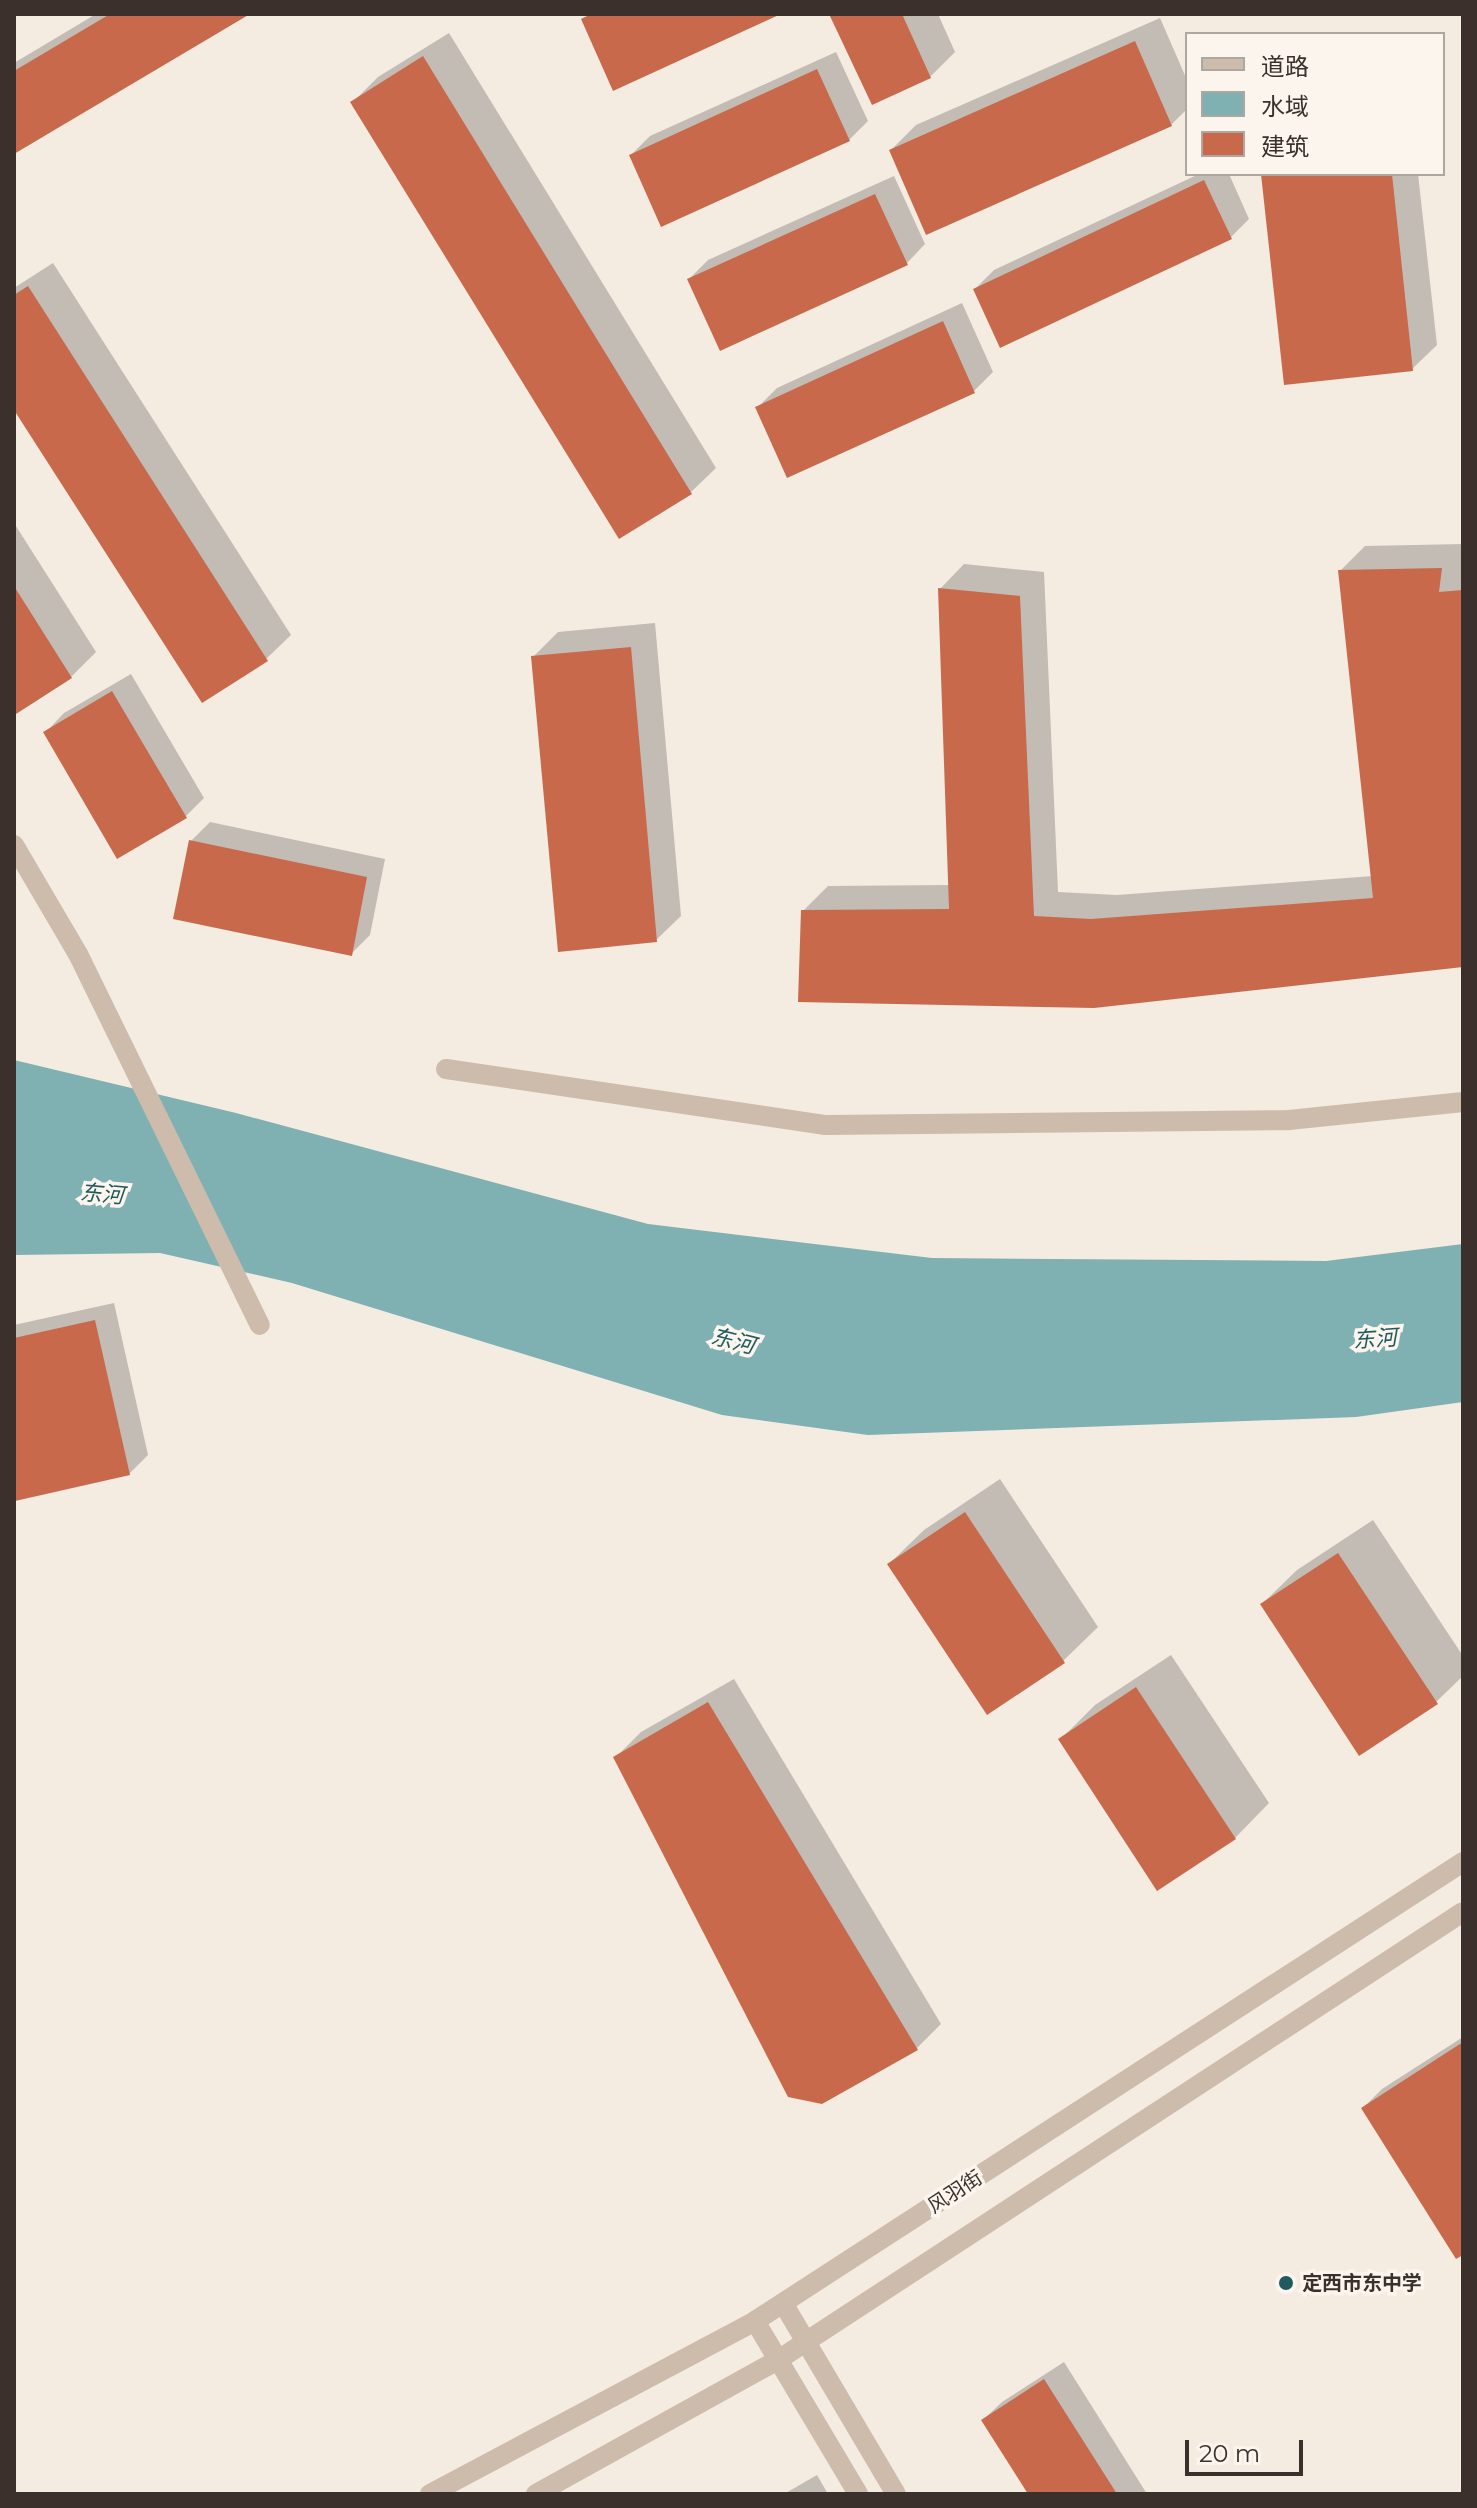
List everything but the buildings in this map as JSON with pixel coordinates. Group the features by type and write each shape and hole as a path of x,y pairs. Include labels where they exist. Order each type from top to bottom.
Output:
{"street":[{"path":"14,845 78,954 260,1325"},
{"path":"446,1069 826,1125 1289,1120 1463,1102"},
{"name":"风羽街","path":"430,2494 755,2321 1463,1862"},
{"path":"536,2494 778,2360 1463,1912"},
{"path":"783,2303 896,2494"},
{"path":"755,2321 858,2494"}],"water":[{"name":"东河","path":"14,1060 236,1113 648,1224 932,1258 1326,1261 1463,1244 1463,1402 1356,1417 868,1435 722,1415 292,1283 160,1253 14,1255"}],"place":[{"name":"定西市东中学","path":"1286,2283"}]}
